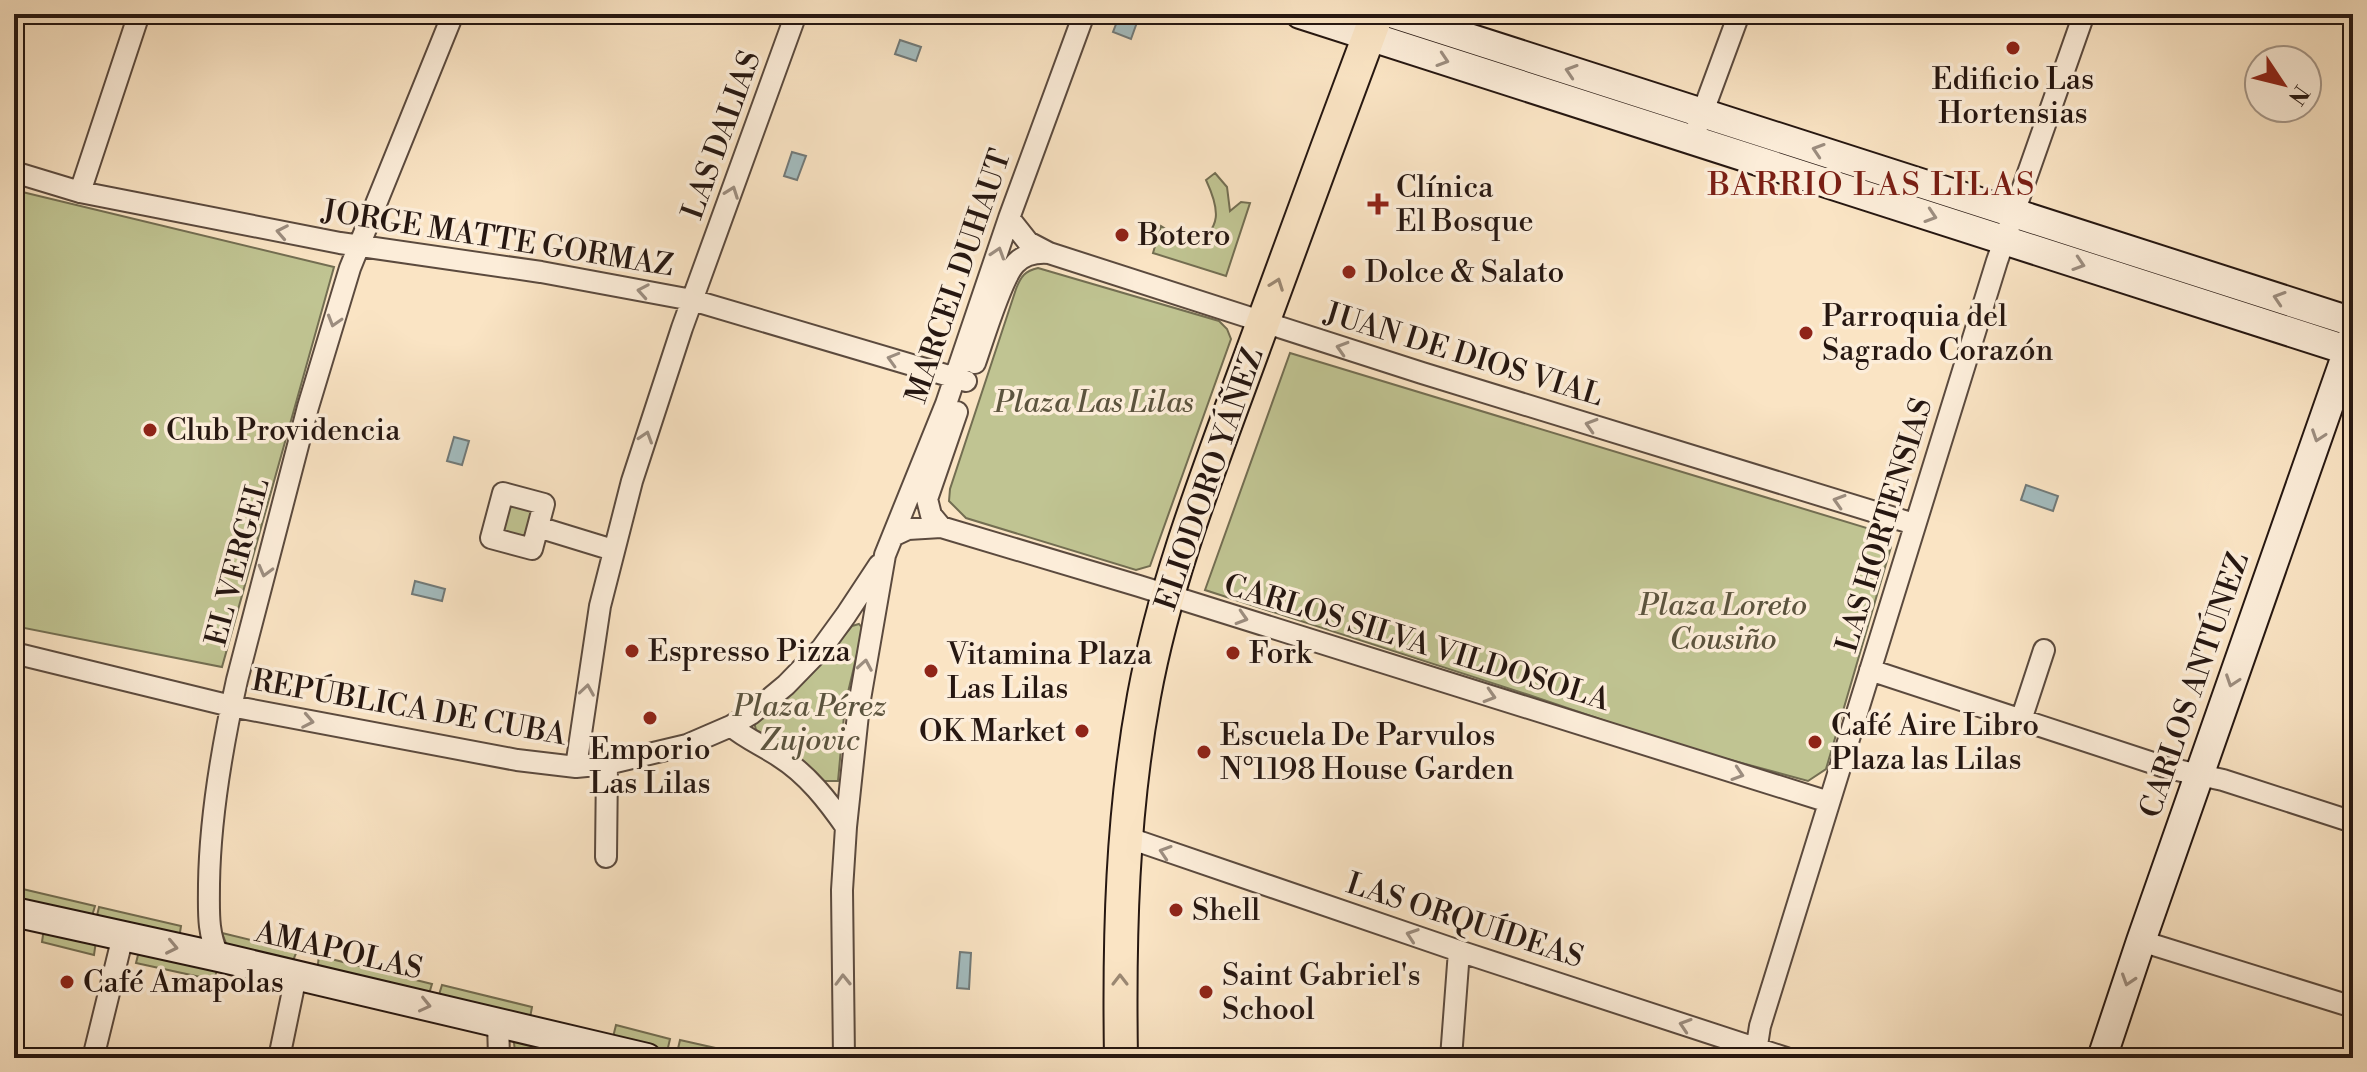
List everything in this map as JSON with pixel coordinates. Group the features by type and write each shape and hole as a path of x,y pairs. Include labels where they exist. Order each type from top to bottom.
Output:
{"main road":[{"name":"ELIODORO YÁÑEZ","path":"1121,1058 1122,886 1132,773 1142,706 1168,595 1196,502 1373,25"}],"street":[{"path":"80,192 139,14"},
{"name":"EL VERGEL","path":"219,957 209,926 210,843 231,706 308,407 350,268 453,14"},
{"name":"LAS DALIAS","path":"576,767 600,606 644,443 692,300 796,14"},
{"name":"MARCEL DUHAUT","path":"731,726 786,685 822,648 867,585 889,546 962,380 1009,218 1084,14"},
{"path":"1300,14 1373,25 1693,140 2351,346"},
{"path":"1394,14 2353,322"},
{"path":"1693,140 1739,14"},
{"name":"LAS HORTENSIAS","path":"1756,1053 1760,1026 1914,524 2013,213 2084,14"},
{"name":"JORGE MATTE GORMAZ","path":"14,172 80,192 359,247 541,272 692,300 962,380"},
{"name":"JUAN DE DIOS VIAL","path":"1009,218 1020,235 1049,253 1263,323 1914,524"},
{"path":"941,527 931,515 927,499 962,380 1014,265 1030,254 1049,253"},
{"name":"CARLOS ANTÚNEZ","path":"2102,1058 2351,346"},
{"path":"538,527 613,550"},
{"name":"CARLOS SILVA VILDOSOLA","path":"889,546 908,529 941,527 1829,802"},
{"name":"MARCEL DUHAUT","path":"844,1058 842,890 846,827 859,705 889,546"},
{"path":"2021,720 2044,650"},
{"name":"REPÚBLICA DE CUBA","path":"14,653 231,706 517,760 576,767 607,764 687,745 731,726"},
{"path":"1870,670 2168,768 2223,780 2353,822"},
{"path":"731,726 791,764 817,790 846,827"},
{"path":"606,857 607,764"},
{"name":"LAS ORQUÍDEAS","path":"1126,837 1756,1053 1786,1058"},
{"name":"AMAPOLAS","path":"14,912 647,1058"},
{"path":"93,1058 123,936"},
{"path":"2141,941 2353,1007"},
{"path":"1451,1058 1459,951"},
{"path":"279,1058 296,976"},
{"path":"498,1022 499,1058"}],"green space":[{"path":"1215,173 1227,187 1230,211 1241,202 1250,203 1226,276 1153,253 1161,226 1191,245 1209,232 1214,225 1216,209 1206,180"},
{"name":"Club Providencia","path":"14,190 334,267 222,667 14,626"},
{"name":"Plaza Las Lilas","path":"1038,268 1219,321 1231,339 1150,566 1136,570 966,518 949,501 950,489 1016,289 1024,275"},
{"name":"Plaza Loreto Cousiño","path":"1290,353 1880,532 1891,547 1826,769 1808,781 1679,746 1205,590"},
{"path":"510,502 535,509 526,540 501,533"},
{"name":"Plaza Pérez Zujovic","path":"859,624 863,629 845,705 838,781 824,781 792,752 756,730 754,722 795,690 852,626"},
{"path":"14,887 95,906 91,919 14,901"},
{"path":"99,907 181,926 179,939 96,920"},
{"path":"44,928 96,941 94,955 42,942"},
{"path":"222,933 297,951 292,963 232,949"},
{"path":"139,951 217,970 214,980 136,963"},
{"path":"319,956 432,984 428,997 317,971"},
{"path":"442,985 532,1007 530,1018 438,998"},
{"path":"616,1025 670,1039 667,1052 613,1037"},
{"path":"520,1039 599,1058 545,1058 515,1051 514,1043"},
{"path":"680,1040 760,1058 696,1058 677,1053"}],"water":[{"path":"1120,14 1140,14 1131,39 1113,32"},
{"path":"900,40 921,47 916,61 895,54"},
{"path":"792,152 806,156 797,180 784,176"},
{"path":"454,437 469,441 462,465 447,461"},
{"path":"2026,485 2058,496 2053,511 2021,500"},
{"path":"415,581 445,589 442,601 412,594"},
{"path":"960,952 971,953 969,989 957,988"}],"place":[{"name":"Edificio Las Hortensias","path":"2013,48"},
{"name":"Clínica El Bosque","path":"1378,204"},
{"name":"Botero","path":"1122,235"},
{"name":"Dolce & Salato","path":"1349,272"},
{"name":"Parroquia del Sagrado Corazón","path":"1806,333"},
{"name":"Club Providencia","path":"150,430"},
{"name":"Espresso Pizza","path":"632,651"},
{"name":"Fork","path":"1233,653"},
{"name":"Vitamina Plaza Las Lilas","path":"931,671"},
{"name":"Emporio Las Lilas","path":"650,718"},
{"name":"OK Market","path":"1082,731"},
{"name":"Café Aire Libro Plaza las Lilas","path":"1815,742"},
{"name":"Escuela De Parvulos N°1198 House Garden","path":"1204,752"},
{"name":"Shell","path":"1176,910"},
{"name":"Café Amapolas","path":"67,982"},
{"name":"Saint Gabriel's School","path":"1206,992"}],"district":[{"name":"BARRIO LAS LILAS","path":"1872,184"}]}
